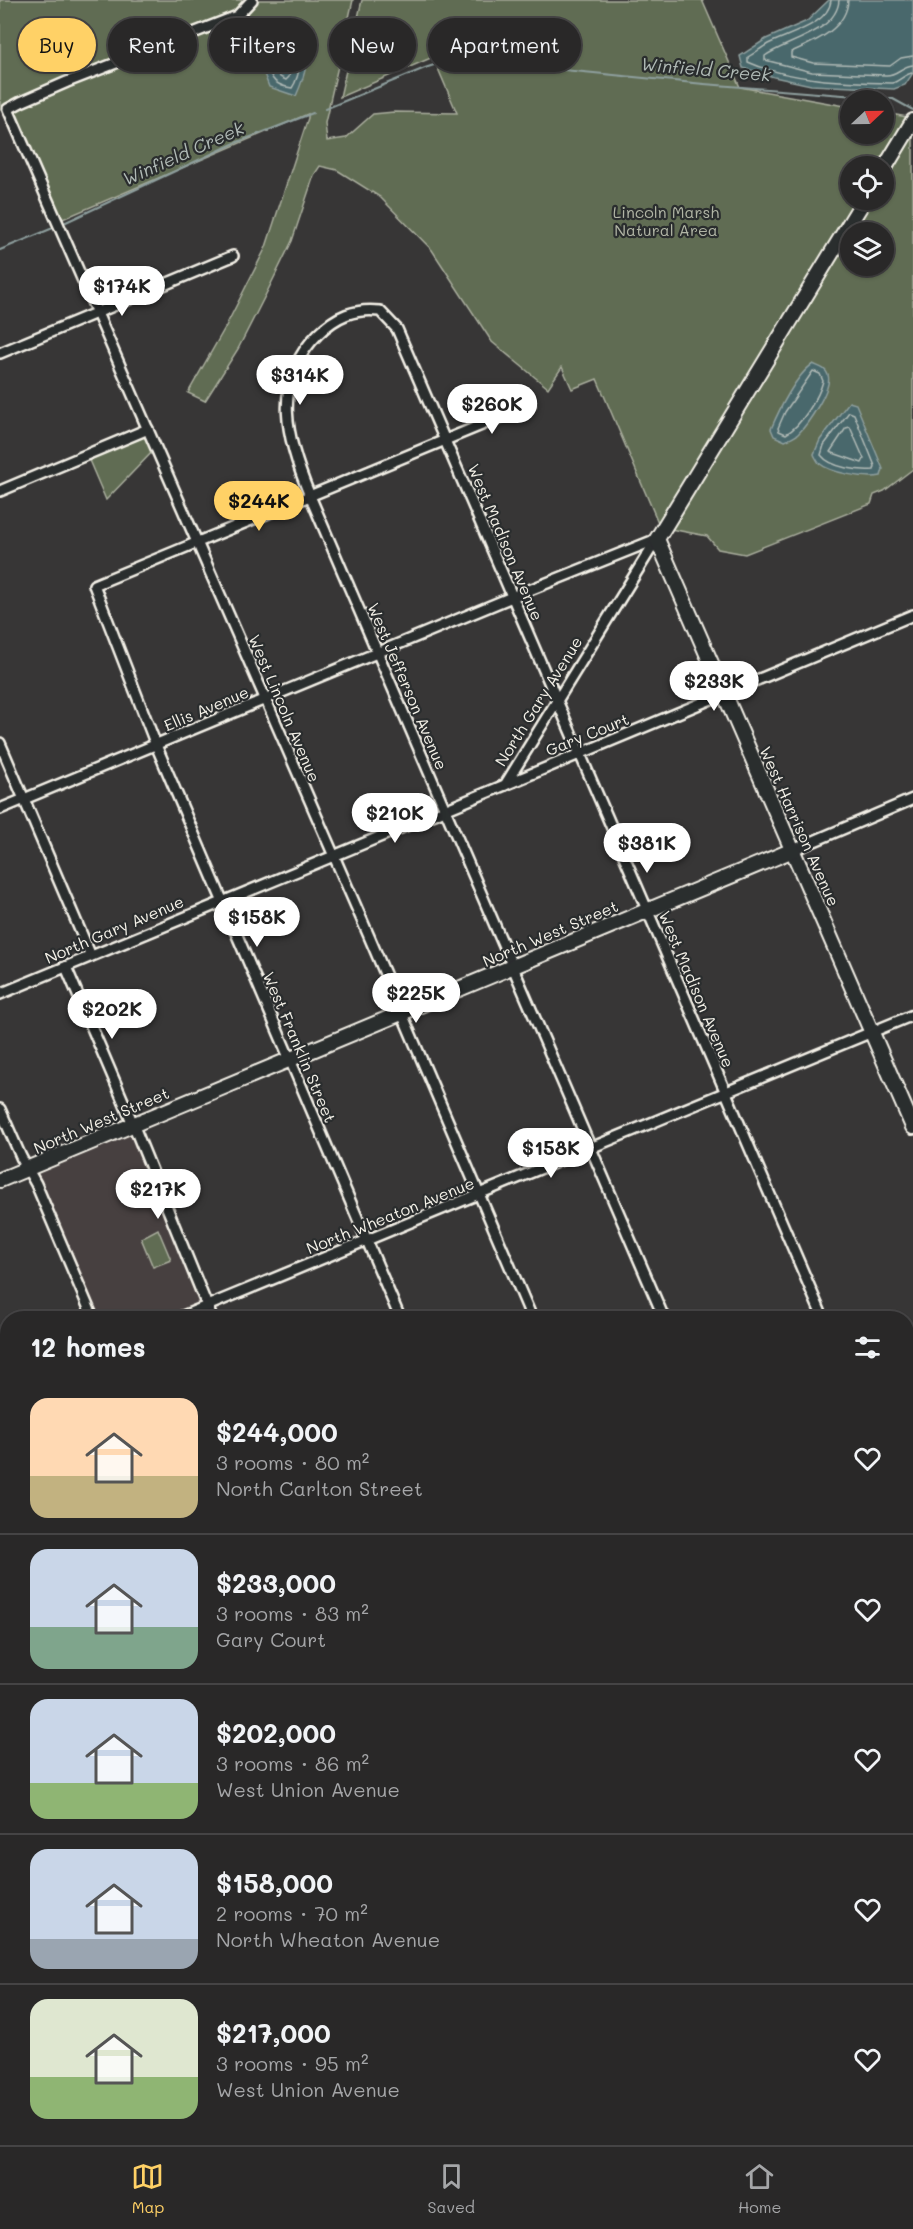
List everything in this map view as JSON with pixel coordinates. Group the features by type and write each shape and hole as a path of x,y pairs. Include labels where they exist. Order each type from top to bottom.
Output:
{"street":[{"name":"West Lincoln Avenue","path":"252,0 237,16 67,82 8,109 529,1311"},
{"path":"892,156 913,121"},
{"name":"North Gary Avenue","path":"0,994 505,784 858,210"},
{"path":"0,353 233,256"},
{"name":"West Madison Avenue","path":"310,496 291,441 286,414 288,391 294,368 314,338 333,321 351,312 365,309 380,311 392,322 445,440 820,1311"},
{"path":"197,543 530,405"},
{"path":"0,491 148,429"},
{"name":"West Jefferson Avenue","path":"310,496 661,1311"},
{"name":"Ellis Avenue","path":"0,809 657,539"},
{"name":"West Harrison Avenue","path":"657,539 913,1127"},
{"name":"West Franklin Street","path":"197,543 94,585 156,745 397,1311"},
{"name":"Gary Court","path":"505,784 913,615"},
{"path":"0,743 92,956"},
{"name":"North West Street","path":"0,1180 913,799"},
{"path":"66,967 209,1311"},
{"name":"North Wheaton Avenue","path":"196,1311 913,1015"},
{"path":"0,1109 36,1184 90,1311"}],"shaded area":[{"path":"131,1128 203,1304 186,1311 95,1311 34,1169"}],"green space":[{"name":"Lincoln Marsh Natural Area","path":"0,0 353,0 349,18 329,18 329,72 337,72 325,123 327,141 346,138 373,114 457,113 439,72 581,72 581,18 428,18 428,59 416,64 416,18 358,18 362,0 702,0 740,87 840,105 840,144 894,144 894,115 913,118 913,469 884,491 874,495 871,504 745,554 718,549 707,536 660,527 597,379 572,389 562,367 548,388 492,342 432,250 380,197 337,170 320,166 314,175 292,241 238,349 205,401 188,393 226,326 266,247 308,114 58,221 7,106 0,109"},
{"path":"346,72 398,72 340,97"},
{"path":"147,434 154,450 106,500 88,458"},
{"path":"158,1229 171,1260 153,1267 141,1238"}],"water":[{"path":"829,0 913,0 913,73 905,85 894,89 811,85 743,68 740,56 766,39 807,21"},
{"path":"263,72 304,72 296,96 269,87"},
{"path":"813,364 826,371 829,381 827,388 813,415 802,429 797,435 785,441 774,436 771,429 794,384"},
{"path":"849,402 856,404 883,469 881,476 858,476 831,470 819,463 814,455 820,440"}],"waterway":[{"name":"Winfield Creek","path":"325,109 452,59 704,84 893,99 913,110"},
{"name":"Winfield Creek","path":"66,222 235,143 313,113"},
{"name":"Winfield Creek","path":"0,250 53,228"}]}
